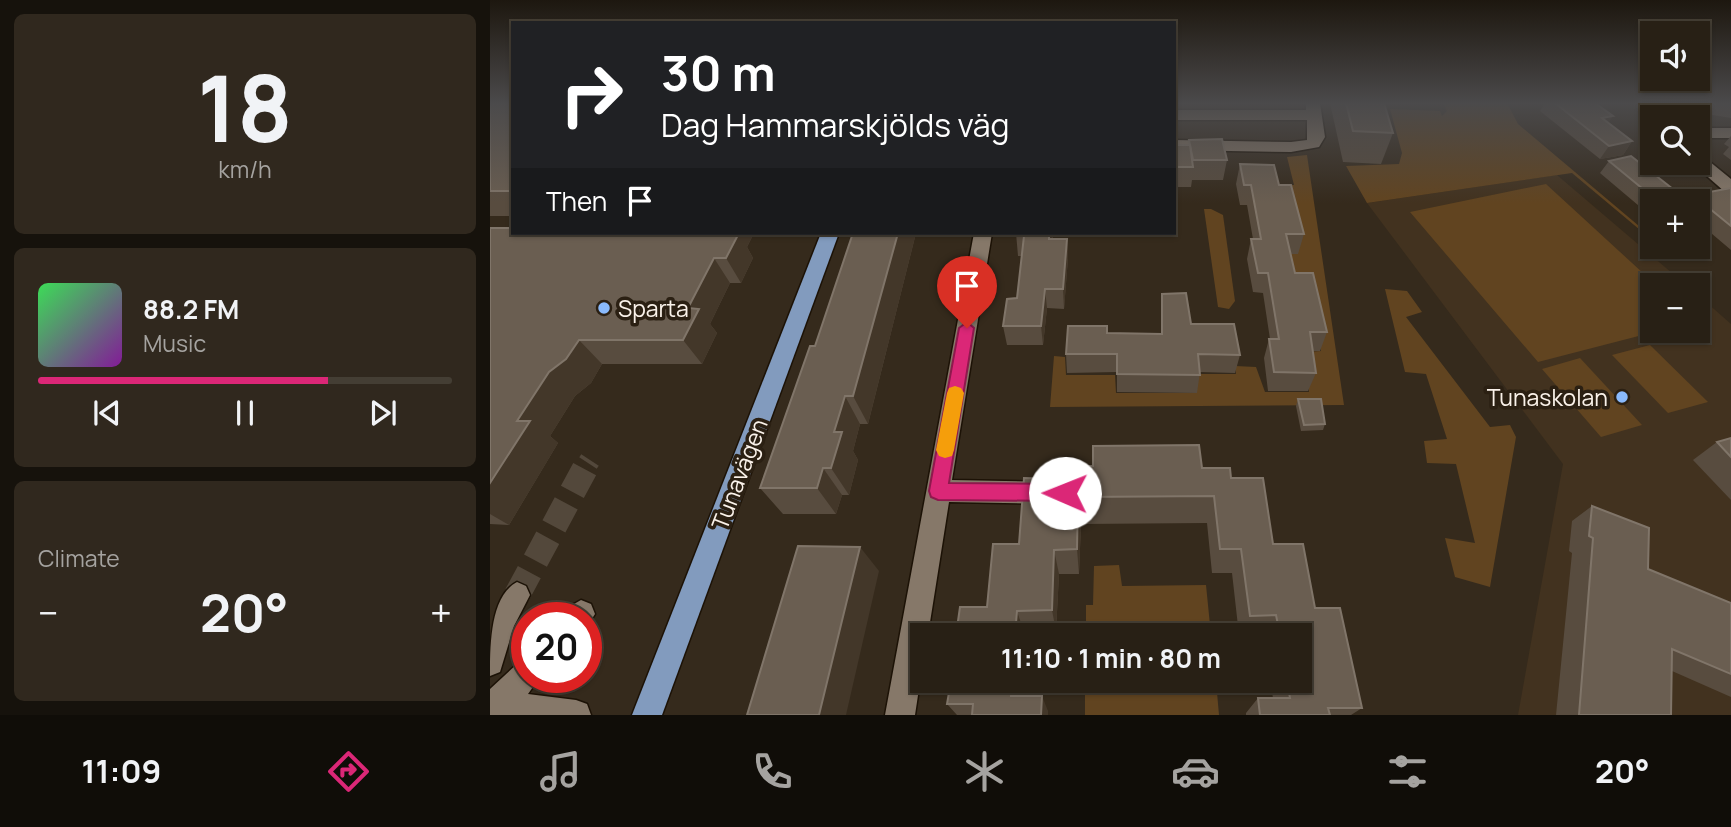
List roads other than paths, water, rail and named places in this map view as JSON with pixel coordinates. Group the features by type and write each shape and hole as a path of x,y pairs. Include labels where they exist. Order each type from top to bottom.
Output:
{"main road":[{"name":"Tunavägen","path":"647,715 829,235"}],"street":[{"path":"1176,145 1291,147 1313,144 1317,136"},
{"path":"1710,170 1731,188"},
{"path":"900,715 983,235"},
{"path":"938,491 1065,493"},
{"path":"490,662 502,621 517,595"},
{"path":"494,705 511,689"},
{"path":"494,705 576,715"}],"tunnel":[{"path":"517,595 589,461"}],"place":[{"name":"Sparta","path":"604,308"},
{"name":"Tunaskolan","path":"1622,397"}]}
